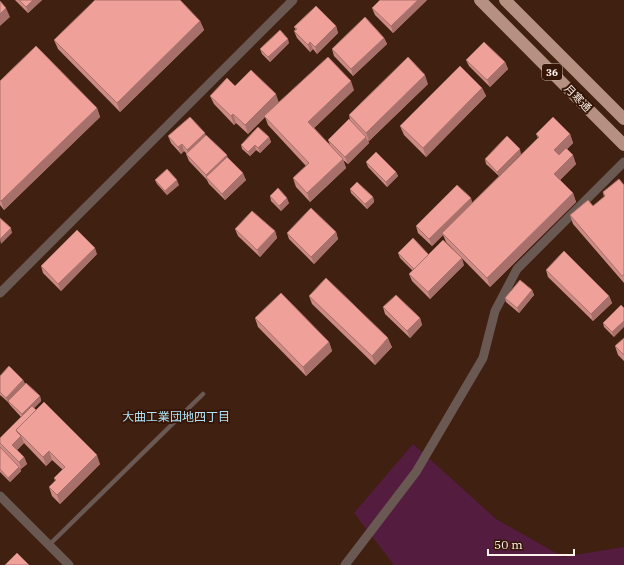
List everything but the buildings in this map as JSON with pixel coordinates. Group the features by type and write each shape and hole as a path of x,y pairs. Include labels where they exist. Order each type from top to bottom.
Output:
{"highway":[{"name":"月寒通","path":"480,0 624,145"},
{"name":"月寒通","path":"505,0 624,119"}],"street":[{"path":"0,293 293,0"},
{"path":"344,565 416,472 483,358 495,311 518,269 624,162"},
{"path":"0,496 69,565"}],"lane":[{"path":"49,545 204,394"}],"shaded area":[{"path":"413,444 496,519 563,557 624,547 624,565 394,565 354,513"}],"district":[{"name":"大曲工業団地四丁目","path":"176,416"}]}
